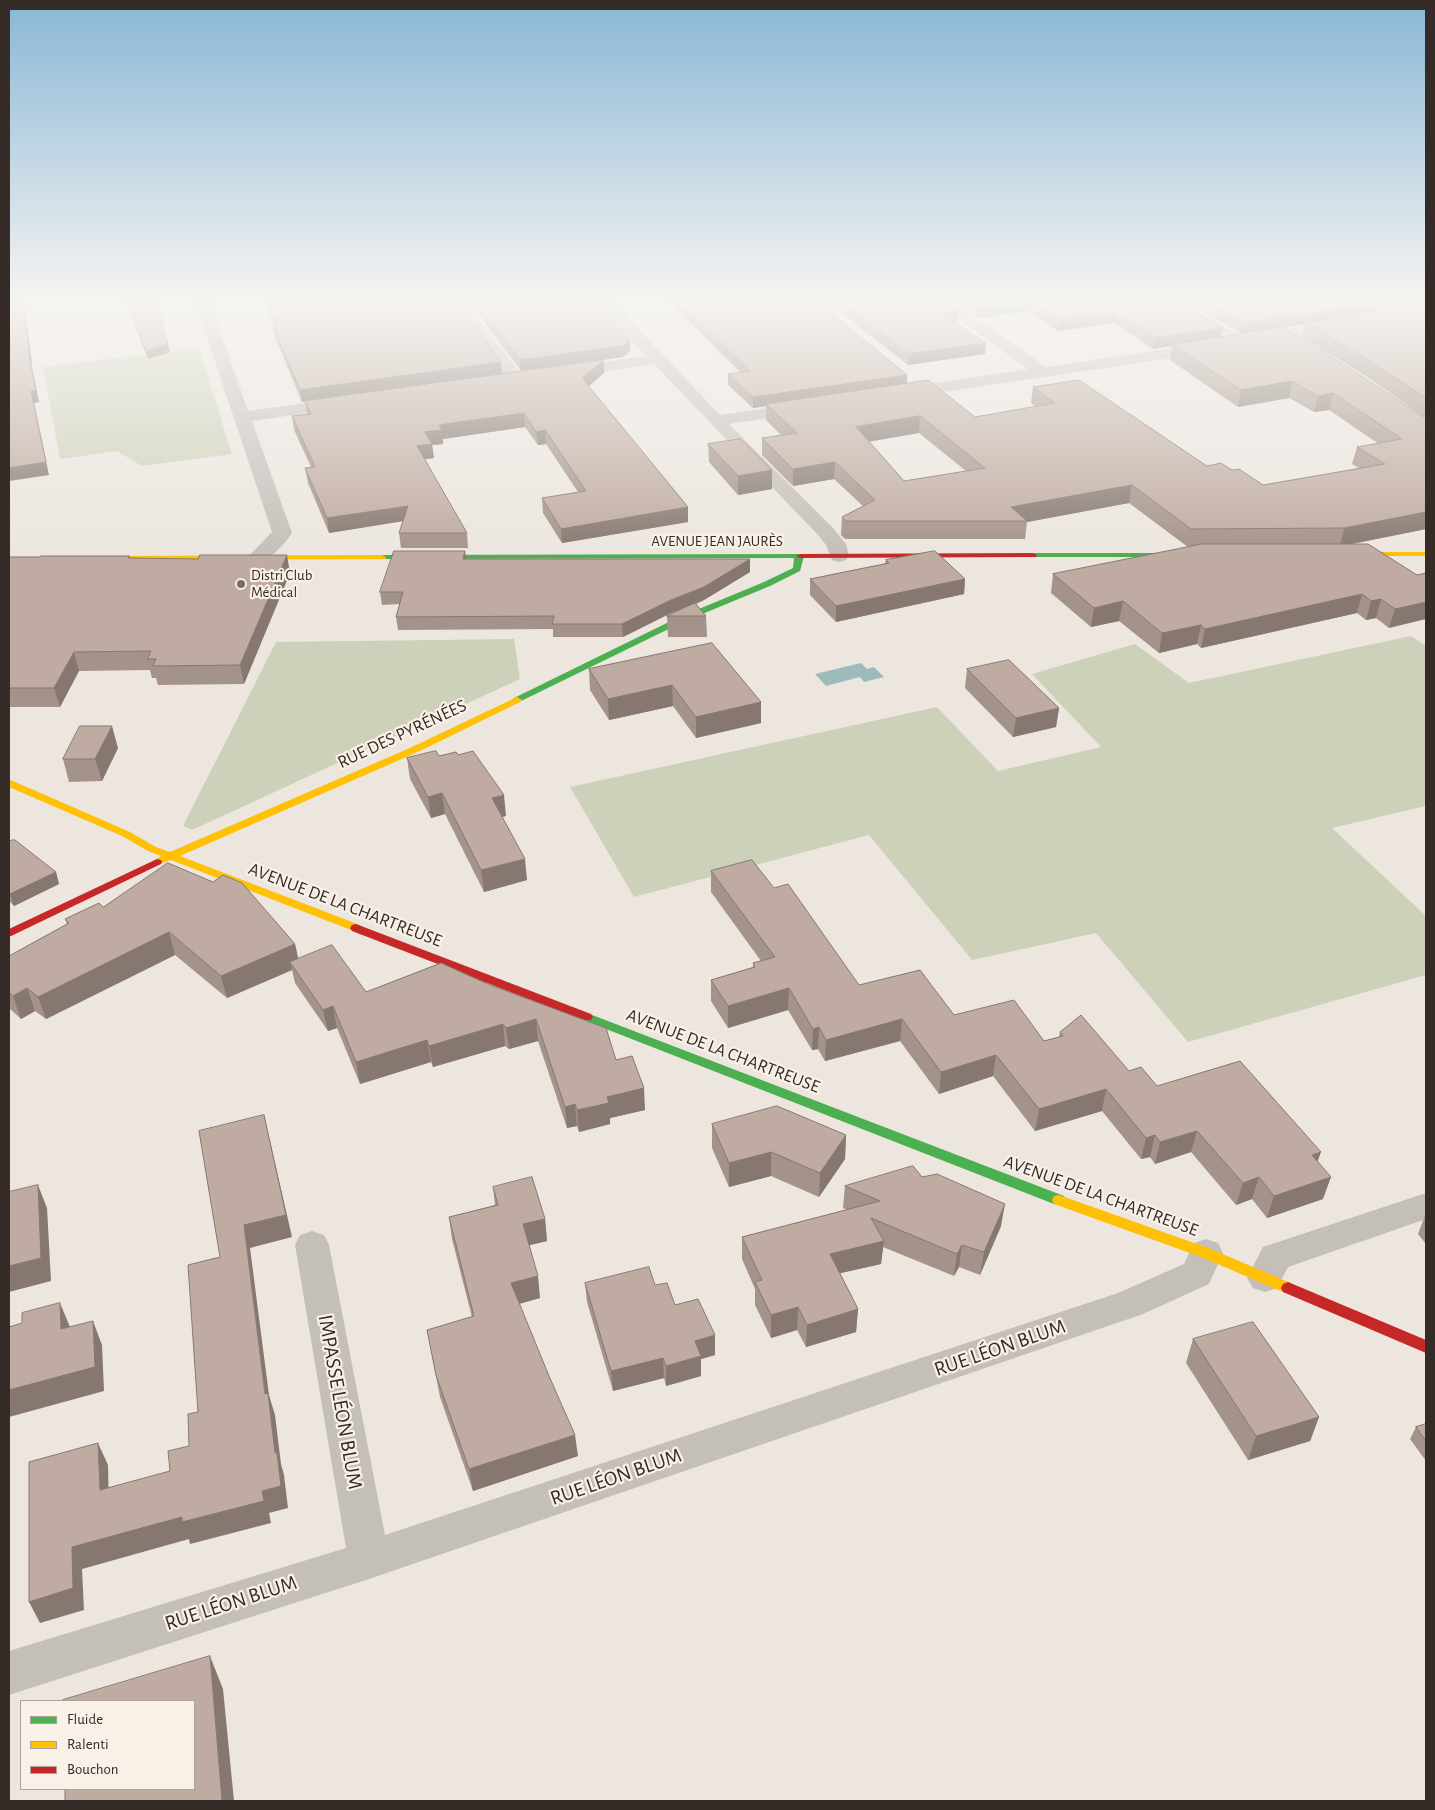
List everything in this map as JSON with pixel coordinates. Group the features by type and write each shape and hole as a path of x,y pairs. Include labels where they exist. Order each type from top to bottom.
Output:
{"street":[{"path":"231,386 282,533 258,556"},
{"path":"684,386 836,544 838,556"},
{"path":"922,386 926,390"},
{"path":"886,396 949,386"},
{"path":"242,417 360,400"},
{"path":"716,421 818,405"},
{"path":"1338,554 1426,554"},
{"name":"AVENUE JEAN JAURÈS","path":"84,558 258,556 1192,555"},
{"name":"RUE DES PYRÉNÉES","path":"9,933 170,856 416,748 680,620 767,584 797,569 799,556"},
{"name":"AVENUE DE LA CHARTREUSE","path":"9,783 126,834 152,849 1110,1219 1206,1253 1426,1347"},
{"path":"1265,1278 1275,1257 1426,1206"},
{"name":"IMPASSE LÉON BLUM","path":"312,1245 369,1560"},
{"name":"RUE LÉON BLUM","path":"9,1673 369,1560 1130,1304 1197,1274 1206,1253"}],"green space":[{"path":"47,386 211,386 232,454 142,466 117,451 60,459"},
{"path":"1411,636 1426,646 1426,806 1332,828 1426,916 1426,975 1188,1042 1096,933 972,960 869,835 634,897 570,787 937,707 998,771 1101,747 1032,674 1135,644 1189,683"},
{"path":"514,639 520,679 192,830 183,826 276,642"}],"water":[{"path":"861,663 867,669 874,667 884,677 864,682 860,677 826,686 815,674"}],"building":[{"path":"9,386 35,386 36,391 31,391 46,462 9,468"},
{"path":"299,386 325,386 300,390"},
{"path":"411,386 589,386 688,507 561,529 542,498 586,491 545,430 536,432 524,413 439,425 442,430 425,432 432,444 417,446 467,533 399,533 408,506 327,518 305,468 315,467 292,416 311,414 305,401"},
{"path":"742,386 827,386 753,397"},
{"path":"884,386 936,386 975,417 1055,403 1033,387 1089,386 1207,466 1221,463 1232,470 1239,469 1263,485 1385,464 1357,447 1402,439 1333,393 1318,396 1301,386 1378,386 1426,417 1426,512 1344,528 1191,529 1132,485 1011,507 1027,521 846,521 842,517 875,500 835,462 793,469 762,438 797,433 766,404","holes":["920,416 985,468 904,481 856,427"]},
{"path":"1236,386 1261,386 1241,390"},
{"path":"1408,386 1426,386 1426,398"},
{"path":"741,439 772,470 738,476 708,444"},
{"path":"1202,544 1368,544 1417,575 1426,573 1426,602 1395,609 1381,599 1371,601 1362,594 1205,629 1201,625 1162,633 1123,601 1094,608 1053,574"},
{"path":"394,551 465,551 463,559 750,559 704,587 671,600 622,624 552,624 554,616 396,617 403,592 380,592"},
{"path":"935,551 965,579 836,606 810,579 889,563 886,560"},
{"path":"200,555 287,555 240,665 153,666 156,659 147,659 151,651 74,652 54,688 9,688 9,557 130,556 128,558 198,559"},
{"path":"695,603 706,616 667,616"},
{"path":"712,643 761,702 696,717 672,685 608,699 589,669"},
{"path":"1009,660 1059,708 1016,718 967,669"},
{"path":"80,726 112,726 95,759 63,759"},
{"path":"436,751 439,756 456,752 458,755 473,751 504,795 492,798 525,859 481,870 442,793 428,797 407,758"},
{"path":"15,840 56,872 10,894 9,841"},
{"path":"752,860 774,888 788,884 859,985 920,970 954,1015 1014,1000 1044,1041 1063,1036 1060,1032 1081,1015 1129,1071 1141,1067 1157,1086 1240,1061 1321,1152 1312,1155 1331,1177 1274,1196 1259,1177 1243,1183 1197,1131 1160,1142 1155,1135 1146,1138 1106,1089 1039,1109 996,1055 941,1072 902,1019 826,1040 819,1027 813,1029 789,988 728,1006 711,980 755,967 753,963 775,957 711,871"},
{"path":"168,863 213,882 223,875 242,883 295,944 221,976 169,932 38,997 27,988 13,996 9,992 9,956 69,923 65,919 99,903 103,907"},
{"path":"332,945 366,992 441,963 490,985 606,1028 616,1060 632,1056 644,1088 607,1097 609,1103 577,1110 575,1104 565,1107 536,1019 506,1028 503,1024 429,1046 427,1040 356,1062 333,1006 323,1010 290,962"},
{"path":"777,1106 846,1135 820,1173 771,1152 729,1163 712,1124"},
{"path":"264,1115 286,1215 244,1225 265,1394 268,1393 281,1486 262,1491 264,1501 182,1522 182,1517 72,1547 73,1588 29,1602 29,1462 98,1443 100,1490 170,1471 168,1451 189,1446 188,1414 198,1412 188,1265 220,1257 199,1131"},
{"path":"913,1166 922,1177 937,1174 1005,1204 984,1252 962,1245 957,1254 871,1218 884,1241 830,1254 858,1309 807,1325 798,1307 771,1315 755,1282 762,1280 742,1237 880,1201 845,1186"},
{"path":"532,1177 545,1219 523,1224 538,1276 511,1283 575,1435 469,1469 436,1375 427,1330 474,1316 449,1217 498,1205 493,1187"},
{"path":"38,1185 41,1258 9,1266 9,1192"},
{"path":"649,1267 655,1285 667,1283 675,1305 698,1299 715,1335 695,1341 701,1356 666,1366 663,1358 611,1371 585,1283"},
{"path":"60,1303 61,1329 93,1321 95,1367 9,1390 9,1327 22,1323 22,1313"},
{"path":"1253,1322 1319,1417 1256,1436 1193,1339"},
{"path":"1426,1424 1426,1441 1416,1427"},
{"path":"210,1656 222,1801 65,1801 65,1790 195,1790 195,1700 63,1700"}],"traffic: fast":[{"path":"1033,555 1185,555"},
{"path":"517,700 680,620 767,584 797,569 799,556"},
{"path":"382,557 800,556"},
{"path":"587,1017 1059,1200"}],"traffic: slow":[{"path":"1348,554 1426,554"},
{"path":"98,558 382,557"},
{"path":"157,862 416,749 517,700"},
{"path":"9,783 126,834 152,849 356,928"},
{"path":"1059,1200 1206,1253 1288,1288"}],"traffic: jam":[{"path":"800,556 1033,555"},
{"path":"9,933 157,862"},
{"path":"356,928 587,1017"},
{"path":"1288,1288 1426,1347"}],"place":[{"name":"Distri Club Médical","path":"241,584"}]}
